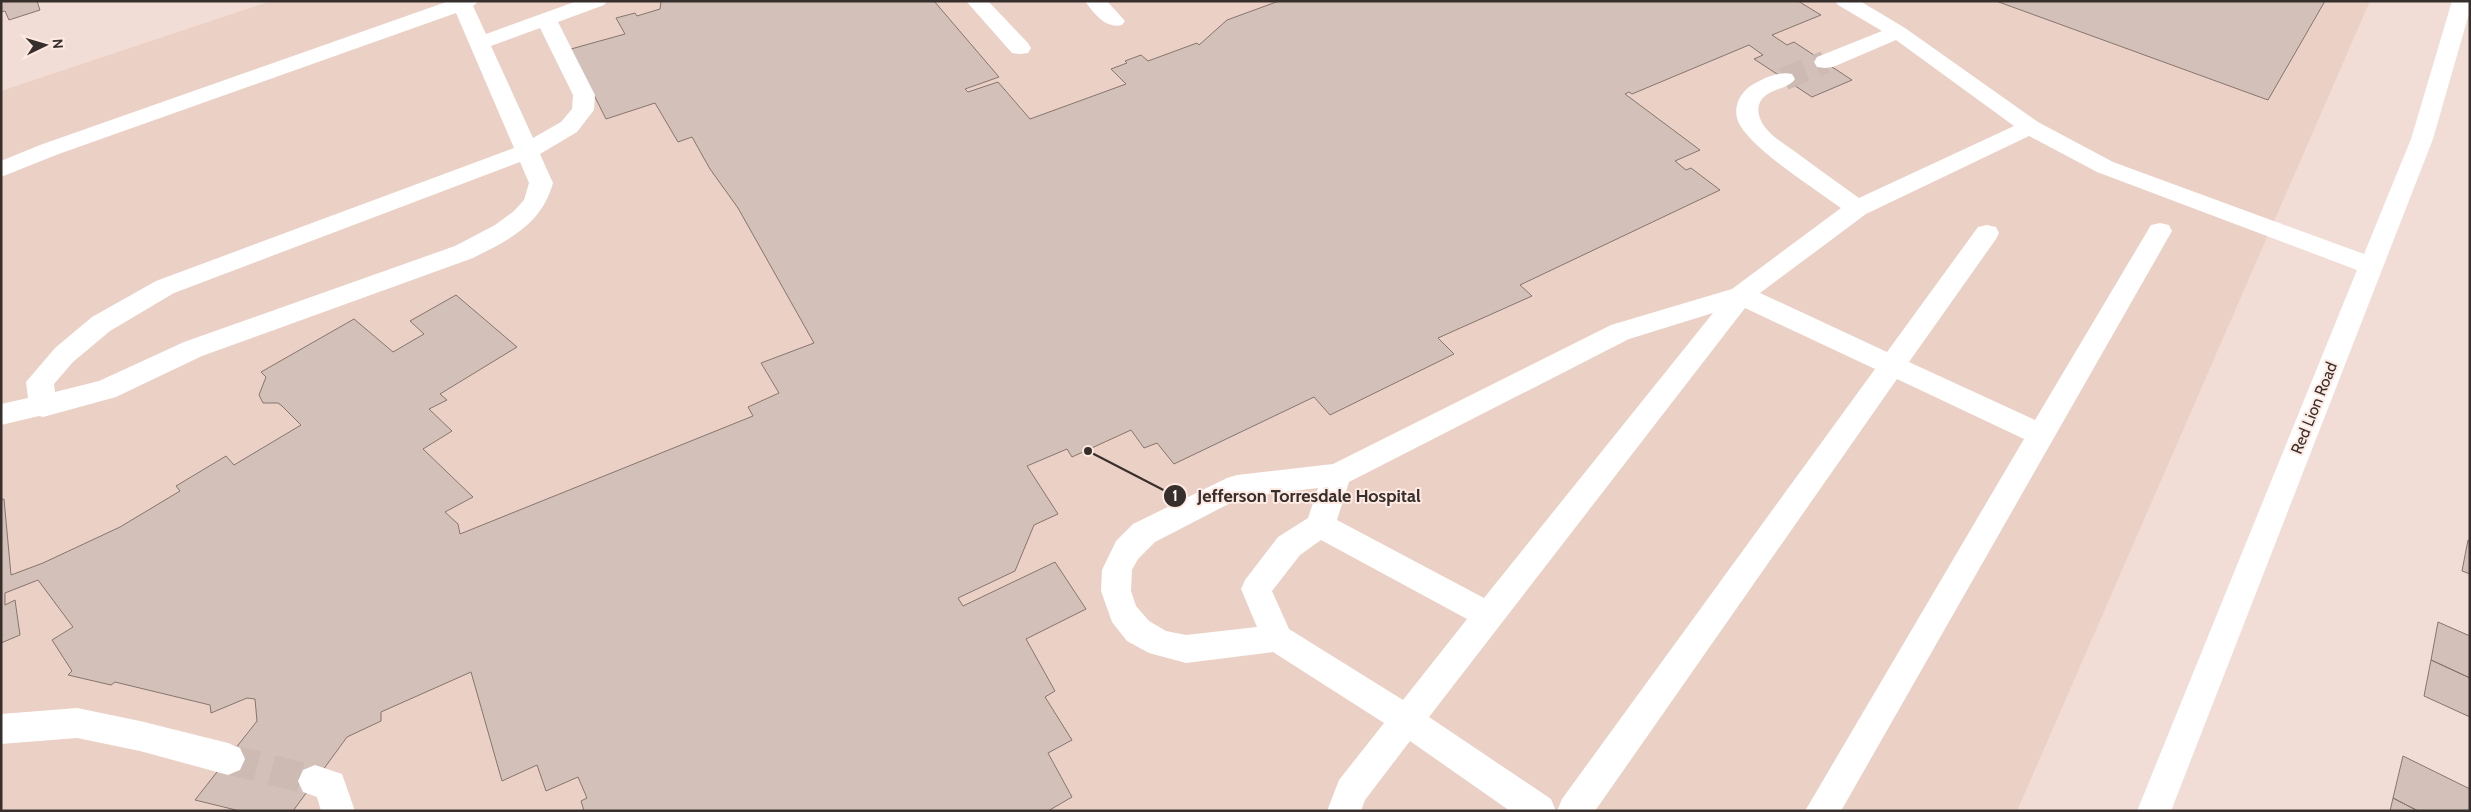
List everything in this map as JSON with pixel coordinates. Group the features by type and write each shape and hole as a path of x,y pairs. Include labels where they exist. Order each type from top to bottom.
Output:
{"street":[{"path":"480,42 597,1"},
{"path":"976,1 1020,48"},
{"path":"1095,1 1115,21"},
{"path":"1845,1 1898,32 2030,127 2105,167 2371,266"},
{"name":"Red Lion Road","path":"2154,811 2422,139 2462,1"},
{"path":"1,170 48,150 466,2 480,42 541,183 535,203 520,218 491,238 464,252 193,349 106,390 43,407 1,415"},
{"path":"43,407 40,382 64,355 101,324 165,287 527,151 569,127 583,110 584,95 546,19"},
{"path":"1825,62 1898,32"},
{"path":"1784,79 1765,86 1753,95 1747,106 1748,119 1757,132 1771,145 1857,208"},
{"path":"1344,811 1351,791 1742,295 1857,208 2030,127"},
{"path":"1822,811 2160,231"},
{"path":"1574,811 1987,233"},
{"path":"1277,638 1186,649 1160,643 1138,631 1123,613 1116,591 1117,570 1127,550 1144,533 1237,486 1337,475 1620,332 1742,295 2041,435"},
{"path":"1337,475 1320,525 1289,546 1256,588 1277,638 1407,720 1539,811"},
{"path":"1320,525 1490,616"},
{"path":"1,730 77,723 140,736 228,758"},
{"path":"315,781 330,784 338,811"}],"shaded area":[{"path":"271,1 2370,1 2017,811 1,811 1,91"}],"building":[{"path":"1,1 37,1 40,10 9,20 5,11 1,12"},
{"path":"661,1 934,1 999,77 965,89 968,92 998,82 1030,119 1126,84 1111,69 1127,63 1125,61 1141,55 1148,61 1197,43 1199,45 1227,20 1279,1 1798,1 1821,15 1772,35 1787,45 1794,42 1852,80 1812,97 1754,59 1763,55 1749,45 1632,94 1629,92 1625,94 1700,150 1675,161 1686,170 1691,168 1720,190 1520,285 1532,296 1438,338 1454,354 1330,415 1314,397 1174,464 1157,443 1144,448 1131,430 1072,457 1067,449 1027,466 1058,514 1034,525 1015,571 958,598 963,606 1055,562 1086,609 1026,639 1055,691 1045,697 1072,740 1048,753 1072,797 1048,811 584,811 581,801 587,798 578,777 546,791 537,765 502,781 471,672 381,712 381,721 347,737 293,811 240,811 195,800 257,721 255,699 247,698 211,713 210,705 115,682 111,685 68,675 72,671 52,640 73,627 38,580 5,593 5,605 15,600 20,635 1,643 1,500 4,499 11,575 43,563 120,527 180,491 176,486 226,456 234,465 301,425 278,403 263,403 259,395 266,377 261,372 354,319 393,352 424,334 410,321 456,295 517,347 440,394 447,400 429,409 452,431 423,449 473,497 445,512 458,524 460,534 753,416 748,407 779,393 761,363 814,343 738,208 710,169 692,137 678,142 655,103 606,119 571,49 625,34 616,18 635,13 637,16 660,9"},
{"path":"1996,1 2325,1 2268,100"},
{"path":"2468,540 2470,541 2470,574 2462,571"},
{"path":"2438,622 2470,636 2470,678 2431,660"},
{"path":"2431,660 2470,678 2470,717 2424,696"},
{"path":"2403,756 2470,789 2470,811 2418,811 2393,798"},
{"path":"2393,798 2418,811 2390,811"}],"tunnel":[{"path":"1784,79 1825,62"},
{"path":"228,759 315,781"}],"place":[{"name":"Jefferson Torresdale Hospital","path":"1088,451"}]}
